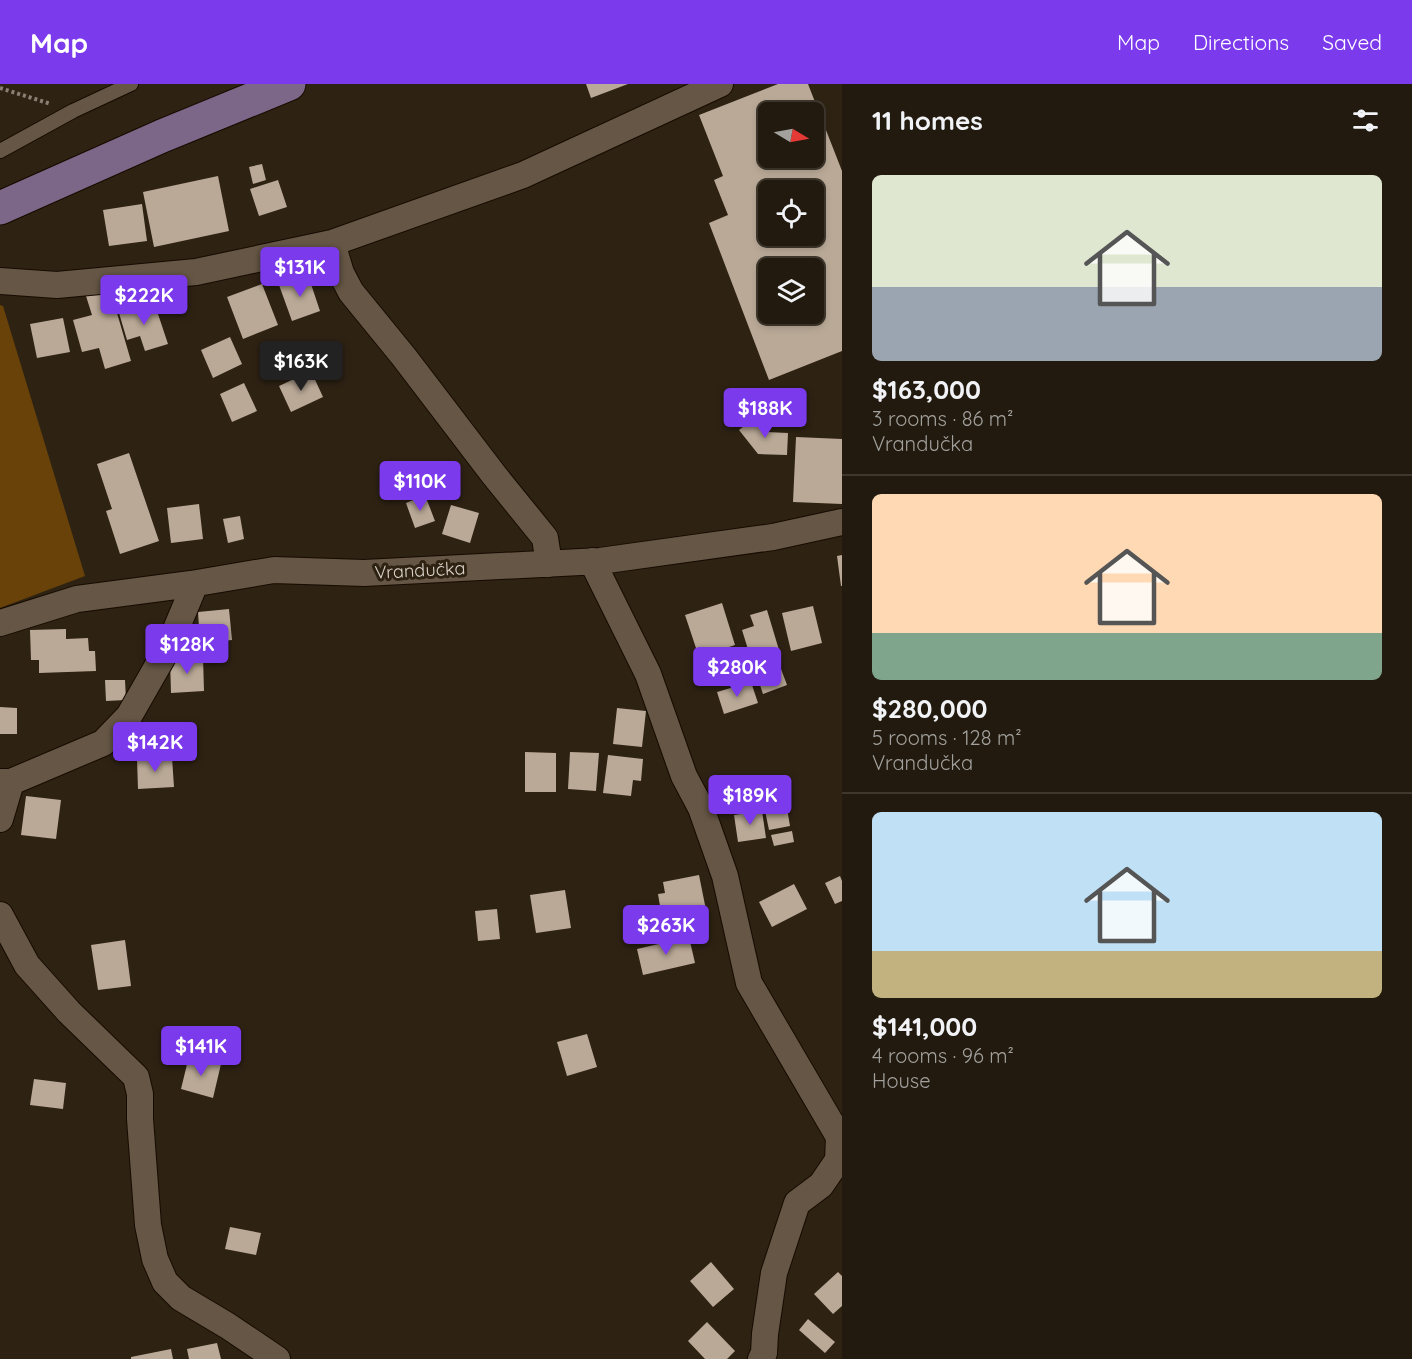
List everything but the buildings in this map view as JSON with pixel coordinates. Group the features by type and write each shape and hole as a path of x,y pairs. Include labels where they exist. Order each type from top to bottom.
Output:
{"main road":[{"path":"0,208 162,136 289,84"}],"street":[{"path":"0,281 57,285 196,272 332,243 524,175 720,84"},
{"path":"332,243 341,273 351,292 544,538 549,564"},
{"name":"Vrandučka","path":"0,623 76,599 191,584 274,570 364,573 592,561 773,537 842,522"},
{"path":"592,561 648,674 684,776 701,808 725,876 749,983 839,1137 838,1160 821,1185 797,1203 774,1273 764,1353 761,1359"},
{"path":"0,819 5,782 103,743 129,716 169,646 192,591 191,584"},
{"path":"0,915 27,965 69,1012 136,1077 141,1094 140,1119 148,1225 155,1259 165,1282 181,1298 277,1359"}],"lane":[{"path":"0,151 73,111 131,84"}],"path":[{"path":"0,88 73,111"}],"shaded area":[{"path":"0,305 3,306 85,576 0,608"}]}
